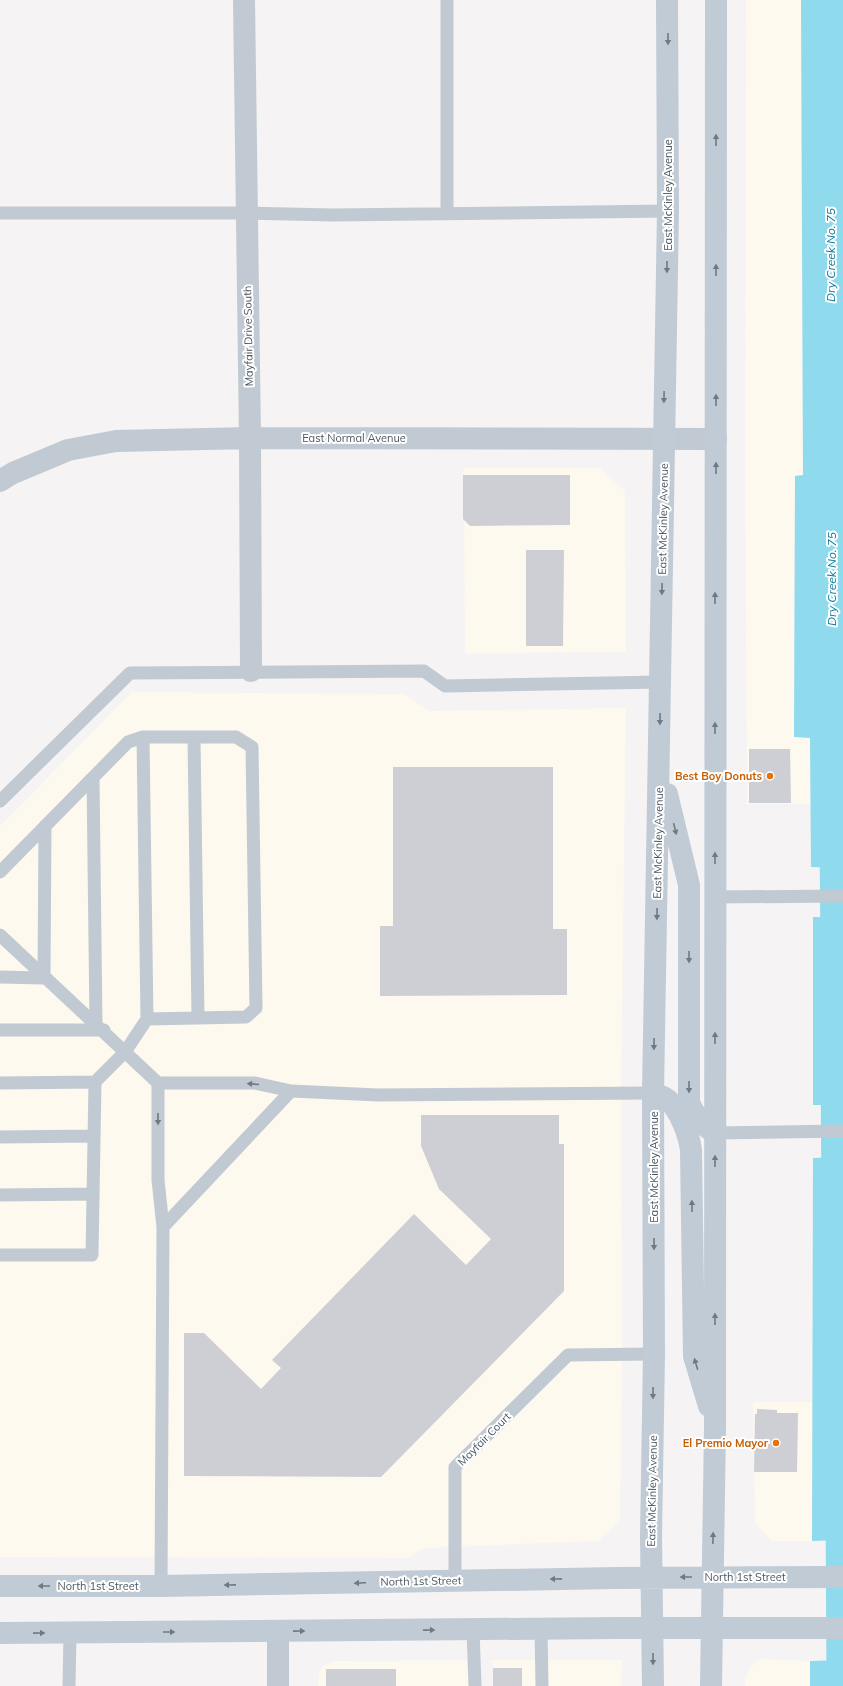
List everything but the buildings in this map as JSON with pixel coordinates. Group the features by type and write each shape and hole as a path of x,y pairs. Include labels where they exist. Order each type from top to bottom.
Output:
{"main road":[{"name":"East McKinley Avenue","path":"653,1686 651,1578 654,1354 653,1093 668,211 667,0"},
{"path":"711,1686 716,1428 716,0"},
{"path":"659,764 689,885 690,1103 696,1117 704,1126 715,1133"},
{"path":"653,1093 668,1100 680,1117 689,1137 691,1150 694,1356 716,1428"},
{"name":"North 1st Street","path":"0,1586 161,1586 455,1580 843,1577"},
{"path":"0,1633 541,1628 843,1628"}],"street":[{"name":"Mayfair Drive South","path":"244,0 250,438 251,671"},
{"name":"East Normal Avenue","path":"0,481 13,473 68,450 116,441 250,438 716,439"},
{"path":"278,1631 278,1686"}],"lane":[{"path":"447,0 447,213"},
{"path":"0,213 247,212 333,215 668,211"},
{"path":"0,801 130,673 424,671 445,686 661,682"},
{"path":"0,1255 92,1255 95,1082 125,1052 147,1019 143,737"},
{"path":"0,872 128,742 143,737 236,737 252,747 256,1008 246,1017 147,1019"},
{"path":"194,737 198,1018"},
{"path":"93,778 100,1027"},
{"path":"44,978 45,826"},
{"path":"715,897 843,896"},
{"path":"0,935 44,978 100,1027 158,1083 255,1083 291,1091 378,1095 653,1093"},
{"path":"0,977 44,978"},
{"path":"0,1030 100,1027"},
{"path":"0,1083 95,1082"},
{"path":"158,1083 158,1180 162,1227 161,1586"},
{"path":"162,1227 291,1091"},
{"path":"715,1133 843,1131"},
{"path":"0,1137 94,1136"},
{"path":"0,1195 93,1194"},
{"name":"Mayfair Court","path":"455,1580 455,1467 568,1355 654,1354"},
{"path":"541,1628 542,1686"},
{"path":"473,1629 475,1686"},
{"path":"70,1633 70,1686"}],"shaded area":[{"path":"746,0 801,0 803,476 795,476 794,737 810,737 811,804 747,804 745,476"},
{"path":"464,468 600,468 625,491 626,652 465,653"},
{"path":"132,692 404,694 429,711 626,708 621,1090 622,1365 620,1521 598,1541 424,1548 407,1558 0,1557 0,826"},
{"path":"753,1402 814,1402 812,1541 771,1541 755,1522"},
{"path":"763,1659 810,1661 810,1686 745,1686 745,1678 749,1668 757,1661"},
{"path":"471,1660 471,1686 318,1686 319,1673 322,1667 334,1661"},
{"path":"491,1660 622,1660 621,1686 493,1686 493,1668"}],"water":[{"path":"801,0 843,0 843,868 811,867 810,738 794,737 795,476 803,475"},
{"path":"813,917 843,917 843,1105 813,1105"},
{"path":"843,1157 843,1540 812,1541 813,1158"},
{"path":"843,1660 843,1686 810,1686 810,1661"}],"waterway":[{"name":"Dry Creek No. 75","path":"834,829 835,957"},
{"name":"Dry Creek No. 75","path":"835,1065 836,1197"},
{"name":"Dry Creek No. 75","path":"840,1501 841,1686"}],"place":[{"name":"Best Boy Donuts","path":"770,776"},
{"name":"El Premio Mayor","path":"776,1443"}]}
